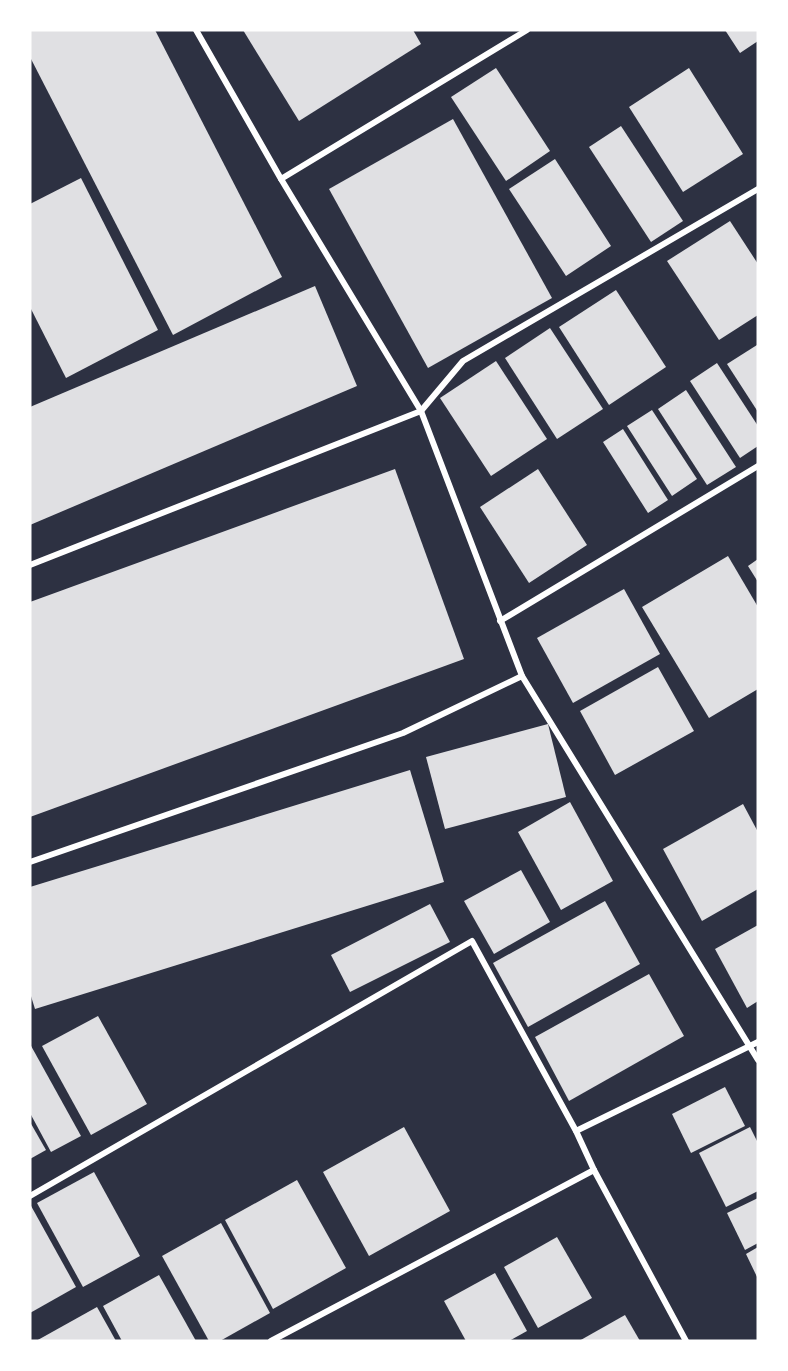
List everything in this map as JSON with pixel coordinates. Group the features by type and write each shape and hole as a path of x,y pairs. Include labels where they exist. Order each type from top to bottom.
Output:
{"street":[{"path":"196,30 281,179 421,411 522,676 758,1060"},
{"path":"281,179 526,30"},
{"path":"30,565 421,411 463,360 758,189"},
{"path":"500,621 758,466"},
{"path":"30,862 403,733 522,676"},
{"path":"30,1196 472,941 576,1131 594,1170 686,1341"},
{"path":"576,1131 758,1042"},
{"path":"271,1341 594,1170"}],"building":[{"path":"30,30 155,30 282,277 173,335 30,57"},
{"path":"243,30 413,30 421,44 299,121"},
{"path":"725,30 758,30 758,41 740,53"},
{"path":"496,68 550,151 506,181 451,97"},
{"path":"689,68 743,154 683,192 629,107"},
{"path":"453,119 552,298 428,368 329,189"},
{"path":"621,126 683,221 651,242 589,147"},
{"path":"555,159 611,246 566,276 509,189"},
{"path":"81,178 158,330 66,378 30,307 30,204"},
{"path":"730,221 758,264 758,315 719,340 667,261"},
{"path":"315,286 357,386 30,525 30,407"},
{"path":"616,290 666,367 609,405 559,327"},
{"path":"550,328 603,409 557,439 505,358"},
{"path":"757,345 758,347 758,412 727,364"},
{"path":"496,361 547,439 491,476 440,398"},
{"path":"717,363 758,426 758,446 740,458 690,381"},
{"path":"686,390 736,467 707,485 658,409"},
{"path":"652,410 697,479 672,496 627,426"},
{"path":"623,429 668,500 648,513 603,442"},
{"path":"395,469 464,659 30,817 30,602"},
{"path":"538,469 587,545 529,583 480,507"},
{"path":"728,556 758,607 758,689 709,718 642,607"},
{"path":"758,559 758,582 748,566"},
{"path":"624,589 660,654 573,703 537,638"},
{"path":"658,667 694,731 615,775 580,711"},
{"path":"548,724 566,797 445,829 426,757"},
{"path":"410,770 444,882 35,1009 30,993 30,887"},
{"path":"570,802 613,881 561,910 518,832"},
{"path":"743,804 758,832 758,889 702,921 663,849"},
{"path":"521,870 550,922 494,954 464,901"},
{"path":"605,901 640,964 528,1027 493,963"},
{"path":"430,904 450,942 350,992 331,955"},
{"path":"758,925 758,1001 747,1008 715,949"},
{"path":"649,974 684,1036 569,1101 535,1037"},
{"path":"98,1016 147,1104 91,1135 42,1046"},
{"path":"30,1044 81,1136 51,1152 30,1113"},
{"path":"725,1087 745,1126 691,1153 672,1114"},
{"path":"30,1122 46,1150 30,1159"},
{"path":"404,1127 450,1211 369,1256 323,1172"},
{"path":"750,1127 758,1143 758,1191 726,1207 699,1153"},
{"path":"94,1172 140,1256 83,1287 37,1203"},
{"path":"297,1180 346,1268 273,1309 225,1220"},
{"path":"758,1198 758,1243 745,1250 727,1213"},
{"path":"30,1204 76,1287 30,1313"},
{"path":"221,1223 270,1313 220,1341 209,1341 162,1256"},
{"path":"557,1237 592,1298 538,1328 504,1267"},
{"path":"758,1247 758,1279 746,1254"},
{"path":"495,1273 527,1331 509,1341 466,1341 444,1301"},
{"path":"159,1275 196,1341 122,1341 103,1306"},
{"path":"97,1307 116,1341 36,1341"},
{"path":"625,1315 640,1341 579,1341"}]}
